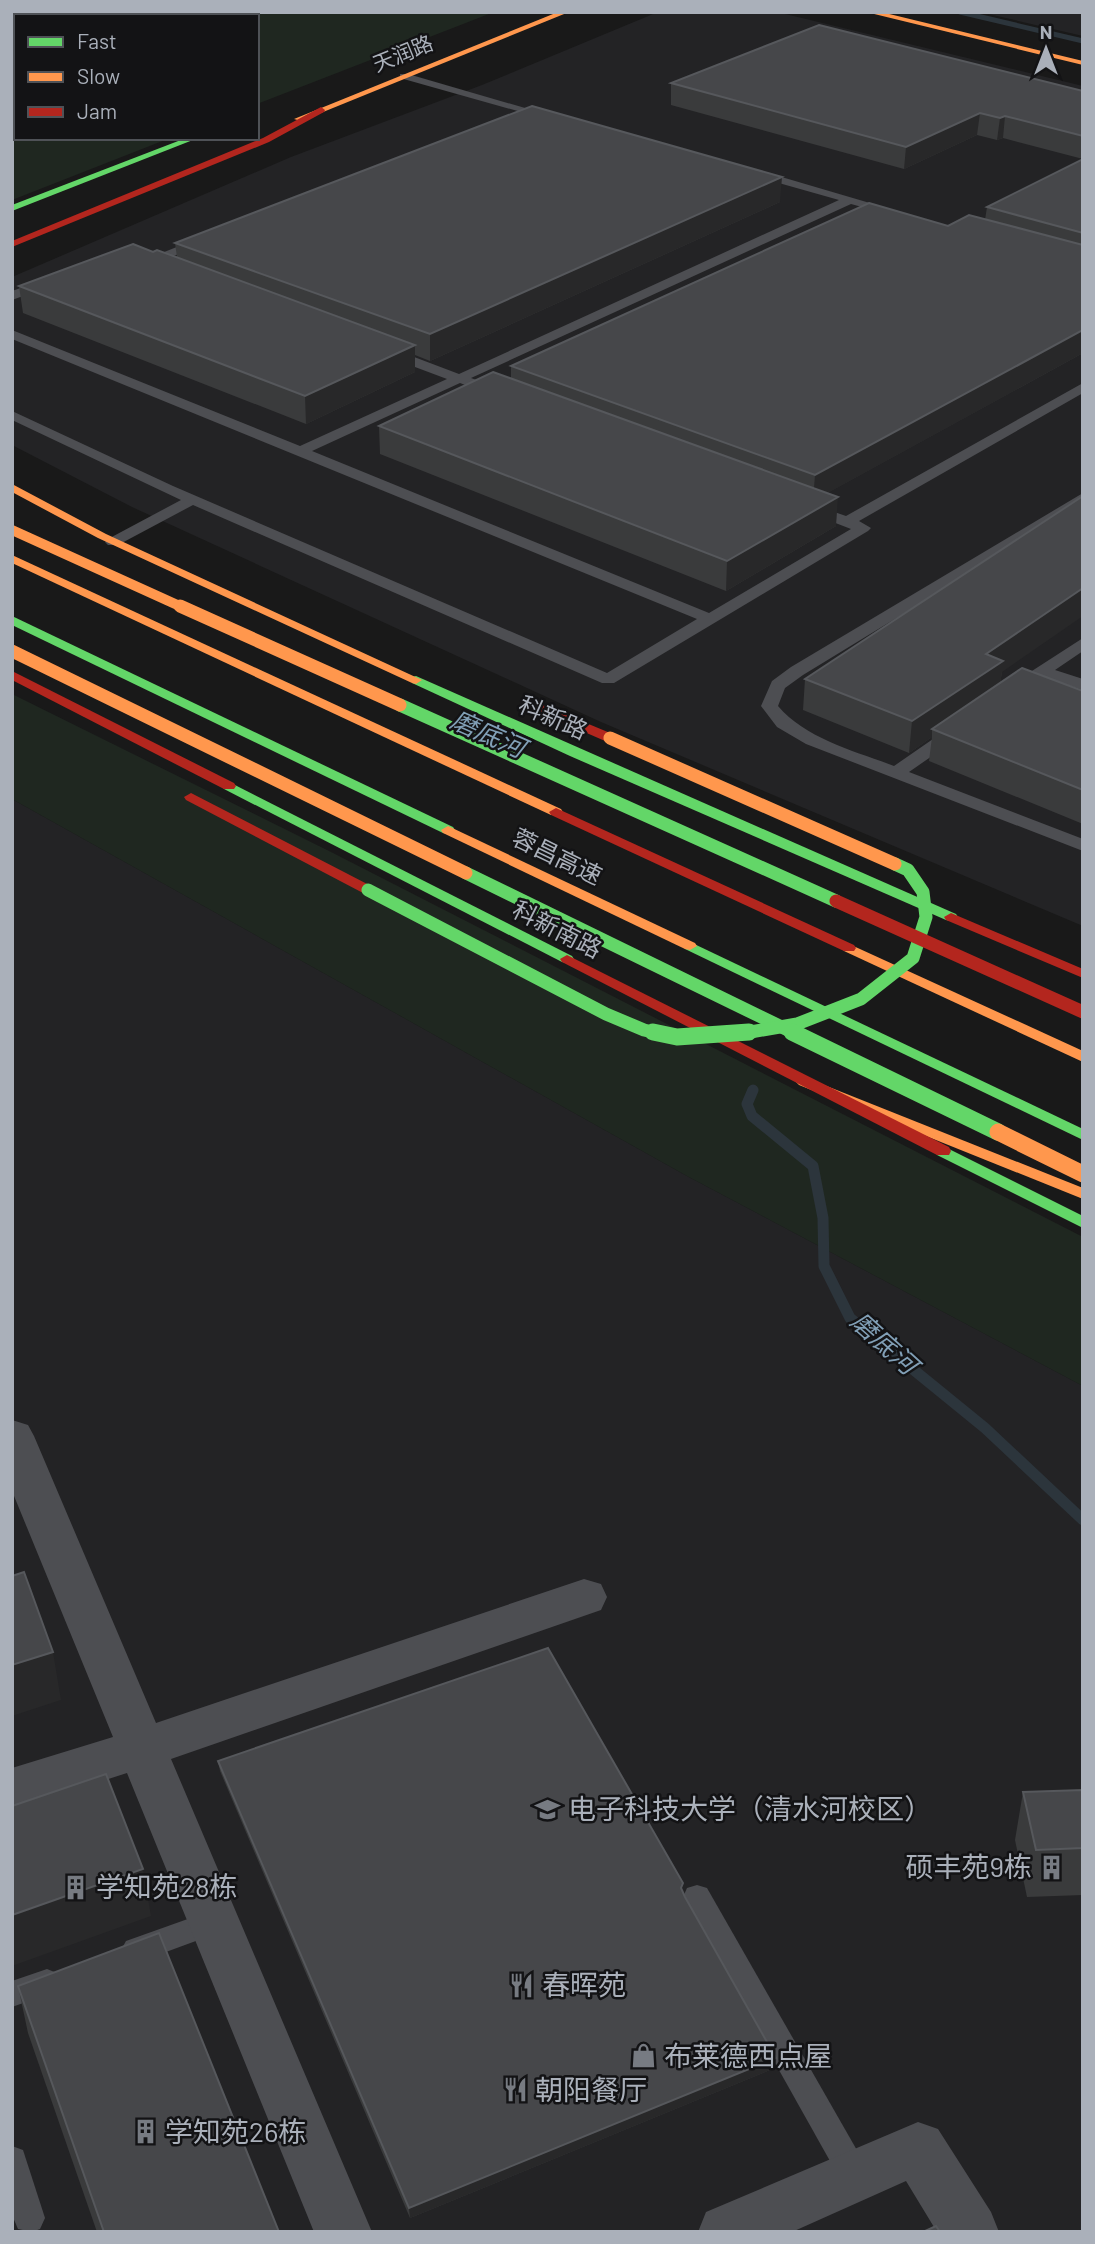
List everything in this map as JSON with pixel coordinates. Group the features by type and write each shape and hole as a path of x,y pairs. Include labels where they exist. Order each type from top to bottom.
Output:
{"main road":[{"name":"天润路","path":"259,134 317,105 534,12"},
{"name":"天润路","path":"285,110 317,105 404,76 565,12"},
{"path":"870,12 1083,63"},
{"path":"913,12 1083,52"},
{"path":"12,244 266,140 317,105"},
{"path":"12,233 244,140"},
{"path":"12,220 200,141"},
{"path":"12,208 200,141"},
{"name":"科新路","path":"12,487 113,542 575,753 1083,974"},
{"path":"12,530 1083,1012"},
{"name":"蓉昌高速","path":"12,558 1083,1057"},
{"path":"173,569 261,591"},
{"name":"蓉昌高速","path":"12,620 1083,1135"},
{"path":"12,651 1083,1174"},
{"name":"科新南路","path":"12,675 1083,1223"},
{"path":"12,682 91,734"},
{"path":"181,792 606,1014 644,1030 677,1037 730,1035 797,1024 861,999 912,958 926,917 923,892 908,870 523,701"},
{"path":"804,1082 1083,1194"}],"street":[{"path":"12,1436 343,2232"},
{"path":"12,1789 140,1749 584,1597"},
{"path":"727,2232 918,2148 970,2232"}],"lane":[{"path":"404,76 560,120"},
{"path":"508,122 534,112"},
{"path":"744,171 901,214"},
{"path":"301,451 849,200"},
{"path":"171,272 139,260 210,237"},
{"path":"12,296 61,278"},
{"path":"12,334 710,618"},
{"path":"368,345 511,398"},
{"path":"847,522 1083,387"},
{"path":"12,415 192,500 608,679 863,528 795,503"},
{"path":"1083,498 778,685 769,706 783,723 812,740 1083,846"},
{"path":"113,542 192,500"},
{"path":"998,702 1083,643"},
{"path":"1043,671 1083,685"},
{"path":"896,773 964,726"},
{"path":"698,1897 855,2176"},
{"path":"113,1958 213,1922"},
{"path":"12,1994 75,1972"},
{"path":"12,2161 25,2225"}],"shaded area":[{"path":"494,12 259,103 259,14 15,14"},
{"path":"658,12 777,12 1083,86 1083,926 601,722 132,507 12,445 12,277 291,157 482,85"},
{"path":"980,12 1083,12 1083,36"},
{"path":"14,15 14,140 165,140 12,200"},
{"path":"12,694 333,853 1083,1237 1083,1386 687,1176 12,799"},
{"name":"电子科技大学（清水河校区）","path":"12,799 687,1176 1083,1386 1083,2232 12,2232"}],"building":[{"path":"819,25 1083,91 1083,136 1005,116 1000,118 980,113 906,147 671,83"},
{"path":"532,106 782,177 430,334 175,243"},
{"path":"1083,159 1083,233 987,207"},
{"path":"869,203 948,226 969,215 1083,245 1083,330 815,475 511,366"},
{"path":"133,244 153,252 157,250 415,345 305,396 19,286"},
{"path":"493,372 838,497 727,561 379,426"},
{"path":"1083,496 1083,588 986,654 1003,661 912,721 805,679"},
{"path":"1022,668 1083,691 1083,790 932,729"},
{"path":"24,1572 53,1652 12,1665 12,1576"},
{"name":"春晖苑","path":"548,1648 683,1883 681,1888 685,1897 776,2058 409,2208 218,1761"},
{"path":"106,1774 143,1869 12,1915 12,1806"},
{"path":"1083,1790 1083,1848 1036,1850 1023,1792"},
{"name":"学知苑26栋","path":"159,1933 279,2232 104,2232 18,1986"},
{"path":"936,2226 940,2232 923,2232"}],"waterway":[{"path":"960,12 1083,41"},
{"name":"磨底河","path":"753,1090 747,1104 752,1116 813,1166 823,1218 824,1266 850,1318 985,1428 1083,1520"}],"traffic: fast":[{"path":"12,208 189,140"},
{"path":"12,620 448,830"},
{"path":"416,680 575,753 951,917"},
{"path":"400,705 836,901"},
{"path":"229,786 567,959"},
{"path":"368,890 606,1014 644,1030 677,1037 730,1035 797,1024 861,999 913,958 926,917 923,892 908,870 895,864"},
{"path":"466,873 998,1132"},
{"path":"690,946 1083,1135"},
{"path":"943,1151 1083,1223"}],"traffic: slow":[{"path":"298,119 565,12"},
{"path":"870,12 1083,63"},
{"path":"12,487 102,536 416,680"},
{"path":"12,530 400,705"},
{"path":"12,558 556,812"},
{"path":"12,651 466,873"},
{"path":"610,738 895,864"},
{"path":"448,830 690,946"},
{"path":"849,948 1083,1057"},
{"path":"804,1082 1083,1194"},
{"path":"998,1132 1083,1174"}],"traffic: jam":[{"path":"12,244 266,140 321,110"},
{"path":"12,675 229,786"},
{"path":"538,707 610,738"},
{"path":"191,797 368,890"},
{"path":"556,812 849,948"},
{"path":"836,901 1083,1012"},
{"path":"951,917 1083,974"},
{"path":"567,959 943,1151"}],"place":[{"name":"电子科技大学（清水河校区）","path":"548,1809"},
{"name":"硕丰苑9栋","path":"1052,1867"},
{"name":"学知苑28栋","path":"76,1887"},
{"name":"春晖苑","path":"522,1985"},
{"name":"布莱德西点屋","path":"644,2056"},
{"name":"朝阳餐厅","path":"515,2090"},
{"name":"学知苑26栋","path":"145,2132"}]}
